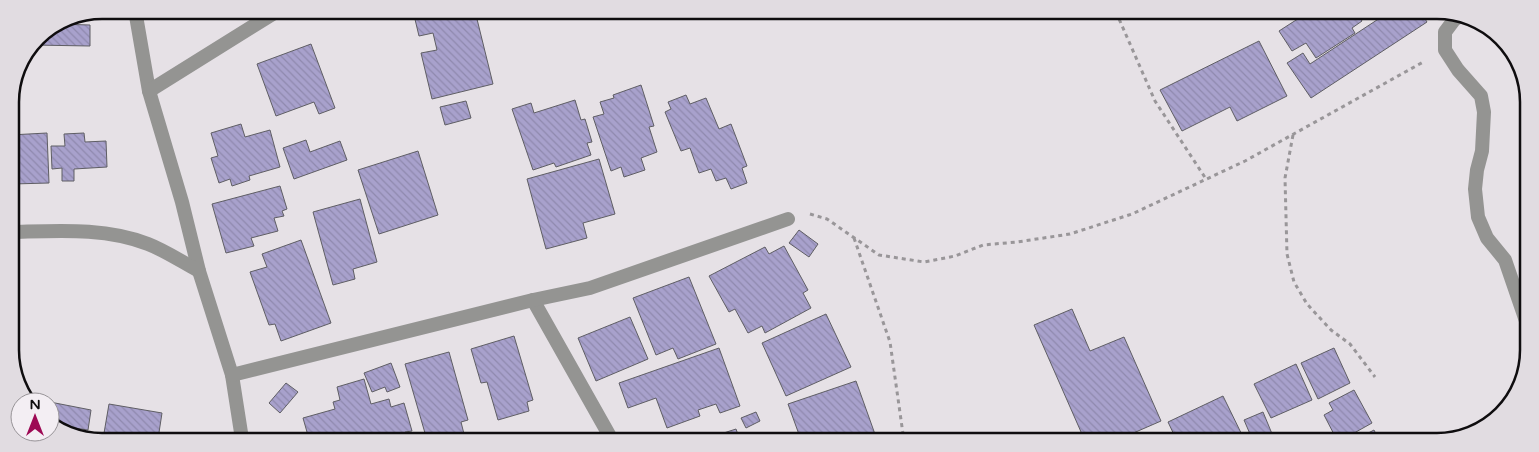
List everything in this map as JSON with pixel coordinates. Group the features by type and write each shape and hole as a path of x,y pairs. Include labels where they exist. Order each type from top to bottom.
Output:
{"street":[{"path":"137,19 149,91 182,202 199,271 232,375 241,433"},
{"path":"149,91 265,19"},
{"path":"1454,21 1446,32 1445,50 1458,70 1481,96 1484,112 1482,151 1475,189 1478,217 1487,238 1505,260 1520,304"},
{"path":"232,375 533,300 590,288 788,219"},
{"path":"19,232 64,231 110,234 148,244 199,271"},
{"path":"533,300 608,433"}],"path":[{"path":"1119,19 1155,101 1206,179"},
{"path":"788,219 807,213 827,219 879,255 924,262 955,256 983,245 1070,234 1132,214 1245,161 1445,50"},
{"path":"1293,134 1285,178 1287,254 1294,282 1307,304 1331,330 1350,344 1375,377"},
{"path":"854,238 890,342 903,433"}],"building":[{"path":"415,19 477,19 493,84 432,99 421,53 437,50 433,33 419,36"},
{"path":"1298,19 1361,19 1362,21 1352,28 1355,33 1316,58 1306,43 1292,51 1279,31"},
{"path":"1378,19 1425,19 1427,22 1311,98 1287,63 1303,53 1310,64"},
{"path":"72,24 90,25 90,46 41,45 56,33"},
{"path":"1259,41 1287,96 1237,121 1230,107 1182,131 1160,90"},
{"path":"311,44 335,108 319,114 314,102 276,116 257,64"},
{"path":"641,85 654,126 649,127 657,152 641,158 645,170 624,177 621,167 611,171 593,117 604,114 600,102 614,98 613,95"},
{"path":"686,95 690,104 706,98 719,129 731,124 747,166 742,168 747,183 731,189 726,178 716,181 711,169 699,173 690,148 681,151 665,112 671,109 668,102"},
{"path":"575,100 581,120 585,119 592,142 587,143 591,155 556,167 554,163 533,170 512,109 531,103 534,113"},
{"path":"466,101 471,118 445,125 440,107"},
{"path":"241,124 245,137 270,130 280,167 249,176 250,180 232,186 230,179 219,183 211,158 218,156 211,133"},
{"path":"47,133 49,183 19,184 19,135"},
{"path":"84,133 85,142 106,141 107,167 74,169 74,181 62,181 62,168 52,169 51,146 65,146 64,134"},
{"path":"306,140 310,152 340,141 347,160 294,179 283,148"},
{"path":"418,151 438,215 379,234 358,170"},
{"path":"599,159 615,214 583,223 587,238 546,249 527,179"},
{"path":"280,186 287,209 282,211 284,216 274,218 278,231 251,238 254,246 226,253 212,204"},
{"path":"360,199 377,262 353,269 355,279 333,285 313,212"},
{"path":"799,230 818,244 809,257 789,243"},
{"path":"301,240 331,323 281,341 275,324 269,325 250,272 267,267 262,254"},
{"path":"784,246 808,290 803,293 811,308 765,333 762,326 748,333 735,309 729,312 709,276 765,247 769,254"},
{"path":"689,277 716,344 678,359 673,348 656,355 633,298"},
{"path":"1072,309 1090,351 1124,337 1161,421 1133,433 1081,433 1034,325"},
{"path":"826,314 851,367 786,396 762,343"},
{"path":"630,317 648,359 596,381 578,338"},
{"path":"514,336 533,400 527,402 529,411 498,420 487,382 481,383 471,349"},
{"path":"719,348 740,406 720,413 716,404 698,410 700,416 667,428 656,398 628,408 619,383"},
{"path":"1334,348 1350,383 1318,399 1301,363"},
{"path":"449,352 468,420 461,422 464,433 425,433 405,364"},
{"path":"391,363 400,387 387,392 385,387 372,392 364,373"},
{"path":"1296,364 1312,400 1271,418 1254,384"},
{"path":"364,379 371,404 389,399 391,407 404,403 412,431 405,433 307,433 303,418 335,409 333,402 340,400 337,387"},
{"path":"856,381 875,433 798,433 788,404"},
{"path":"286,383 298,392 280,413 269,403"},
{"path":"1354,390 1372,423 1354,433 1333,433 1324,415 1333,410 1329,403"},
{"path":"1223,396 1241,433 1173,433 1168,422"},
{"path":"60,404 91,410 88,430 70,427 60,422"},
{"path":"109,404 162,413 159,433 104,433"},
{"path":"756,412 760,421 746,428 741,418"},
{"path":"1263,412 1272,433 1250,433 1244,420"},
{"path":"736,429 737,433 724,433"}]}
